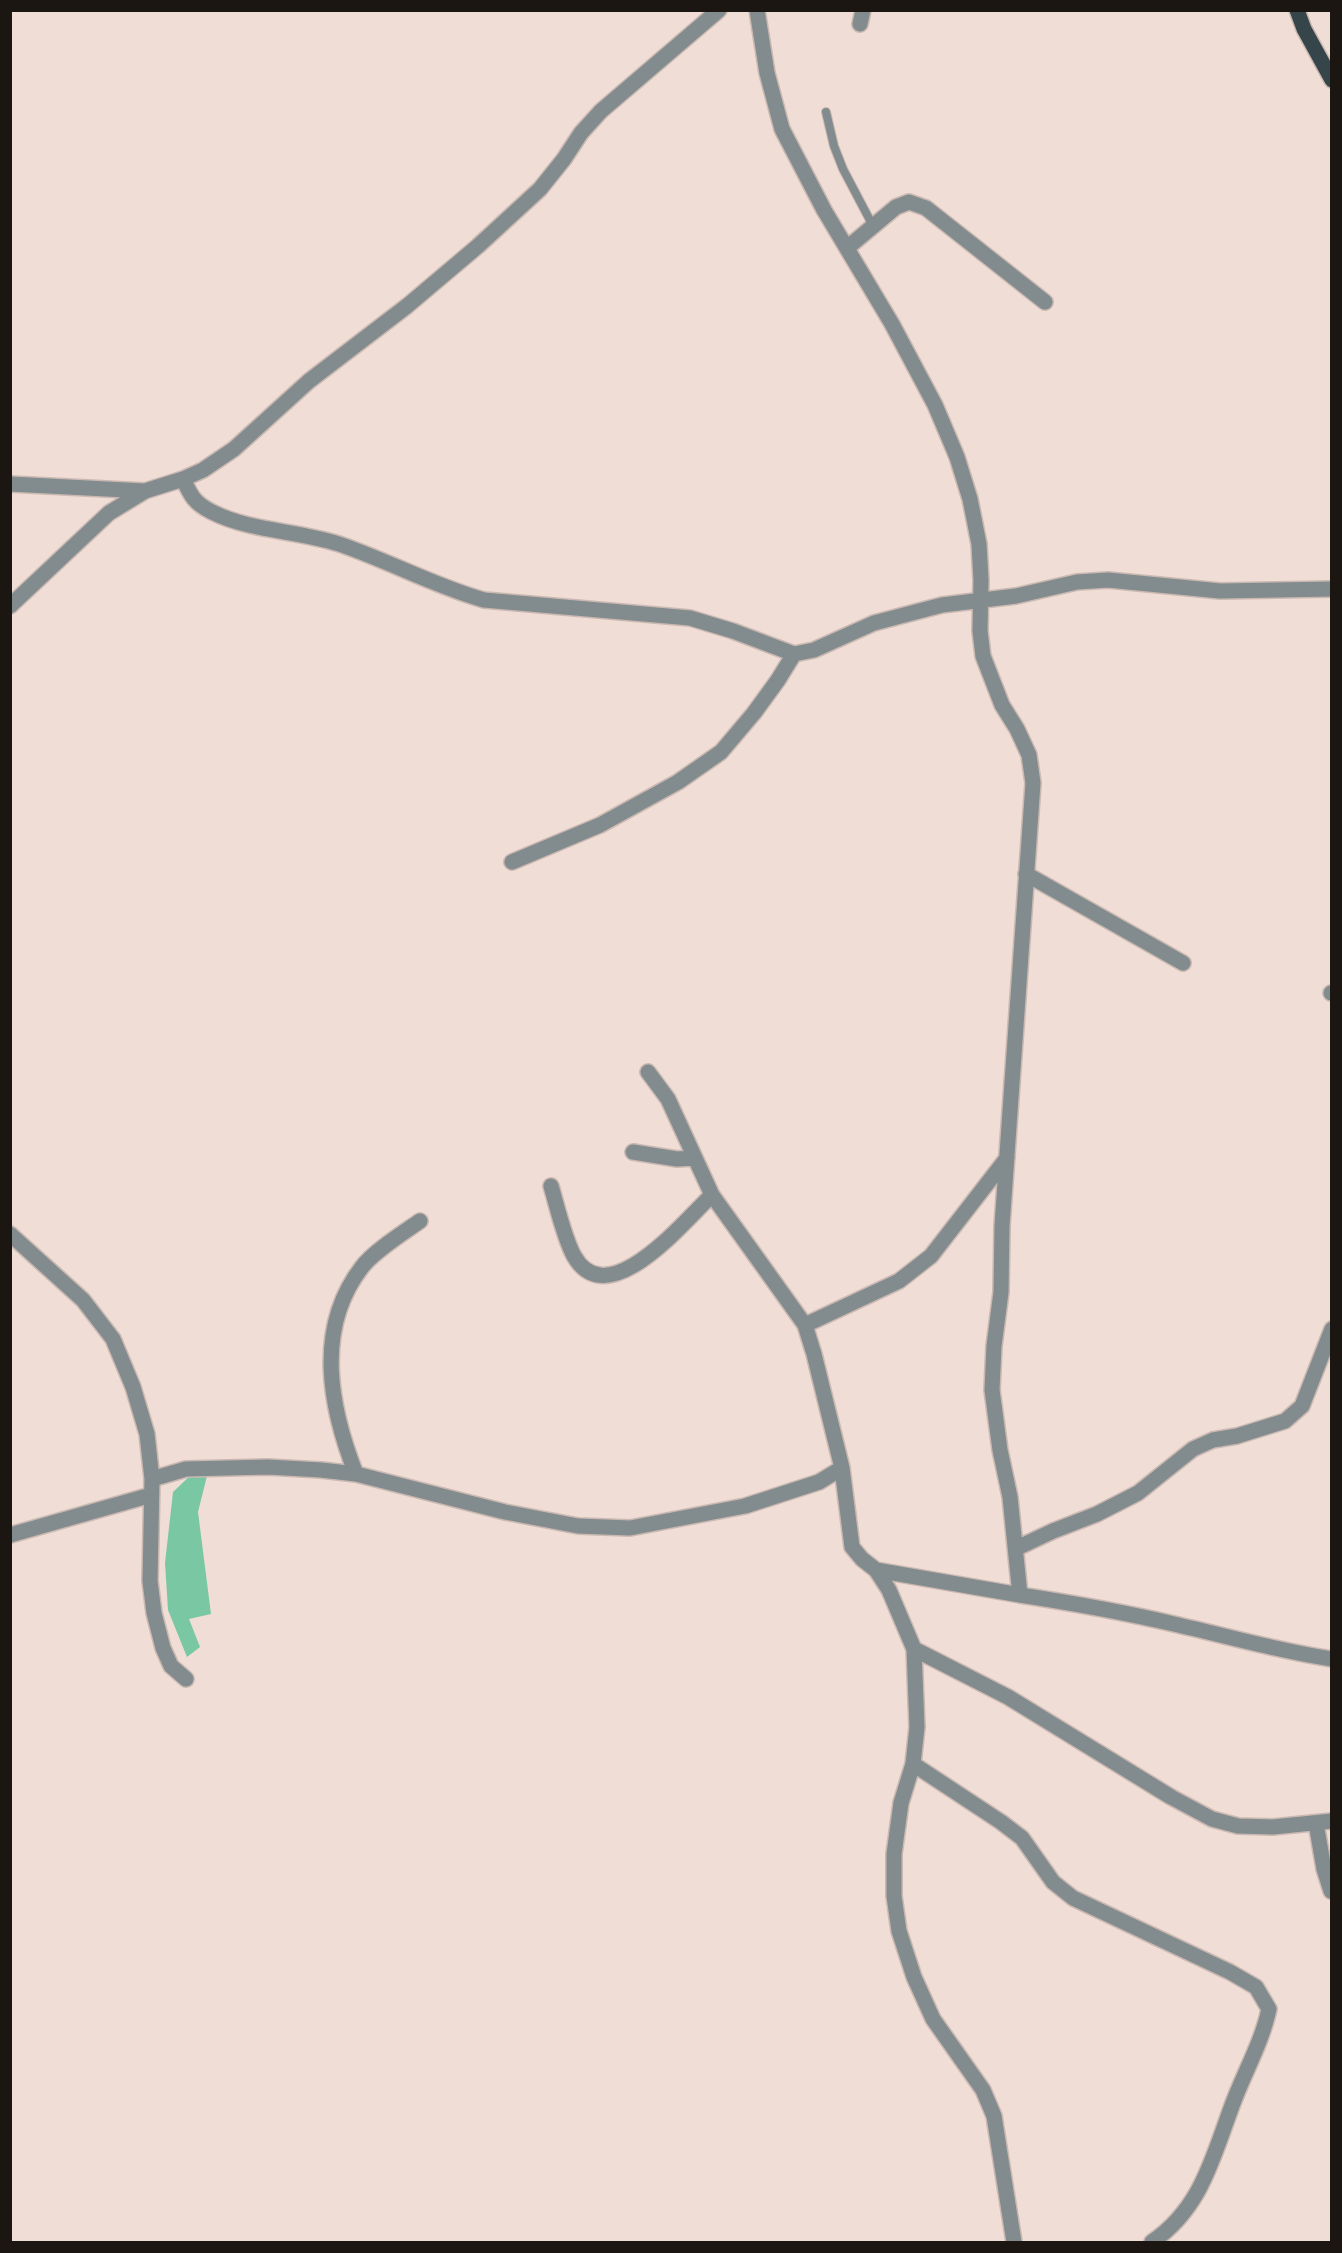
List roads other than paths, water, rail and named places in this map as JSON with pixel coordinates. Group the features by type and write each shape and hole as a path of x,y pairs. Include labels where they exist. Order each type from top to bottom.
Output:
{"main road":[{"path":"1297,10 1304,29 1332,80"}],"street":[{"path":"10,606 109,513 146,491 203,470 234,449 309,381 407,306 540,189 581,133 601,111 719,10"},
{"path":"757,10 767,73 782,129 799,165 908,354 935,405 957,457 970,499 979,544 980,631 983,656 1002,705 1029,755 1033,783 1007,1158 1001,1292 994,1346 992,1390 1017,1548 1020,1595"},
{"path":"847,248 896,207 909,202 926,208 1045,302"},
{"path":"183,479 194,501 211,512 239,524 311,537 340,545 452,591 484,600 690,618 734,631 795,654 814,650 874,623 942,605 1016,596 1077,582 1108,580 1220,591 1332,589"},
{"path":"10,484 146,491"},
{"path":"512,862 600,825 678,782 721,752 778,680 795,654"},
{"path":"1026,874 1183,963"},
{"path":"648,1072 668,1099 712,1195 805,1326 842,1468 852,1547 876,1570 889,1590 914,1649 917,1727 913,1764 900,1803 894,1854 894,1896 899,1931 914,1977 933,2019 983,2090 994,2116 1014,2242"},
{"path":"633,1152 695,1158"},
{"path":"805,1326 899,1281 931,1256 1007,1158"},
{"path":"551,1186 574,1257 591,1274 612,1276 634,1266 664,1242 712,1195"},
{"path":"356,1474 336,1414 331,1356 334,1326 344,1297 362,1266 420,1221"},
{"path":"10,1234 83,1300 113,1339 133,1387 147,1434 152,1479 150,1581 154,1613 171,1666 186,1679"},
{"path":"1017,1548 1097,1514 1138,1493 1193,1449 1213,1440 1237,1436 1285,1421 1302,1407 1332,1329"},
{"path":"152,1479 186,1469 198,1468 268,1467 321,1470 356,1474 506,1512 578,1526 630,1528 745,1506 819,1482 842,1468"},
{"path":"10,1535 151,1495"},
{"path":"876,1570 1086,1605 1272,1648 1332,1659"},
{"path":"914,1649 1008,1696 1172,1797 1212,1819 1238,1826 1273,1827 1332,1821"},
{"path":"913,1764 1002,1822 1022,1838 1053,1882 1073,1898 1256,1987 1269,2009 1264,2031 1234,2101 1210,2169 1186,2212 1163,2235 1152,2242"},
{"path":"1316,1823 1324,1869 1331,1891"}],"lane":[{"path":"826,112 834,146 843,169 873,226"}]}
